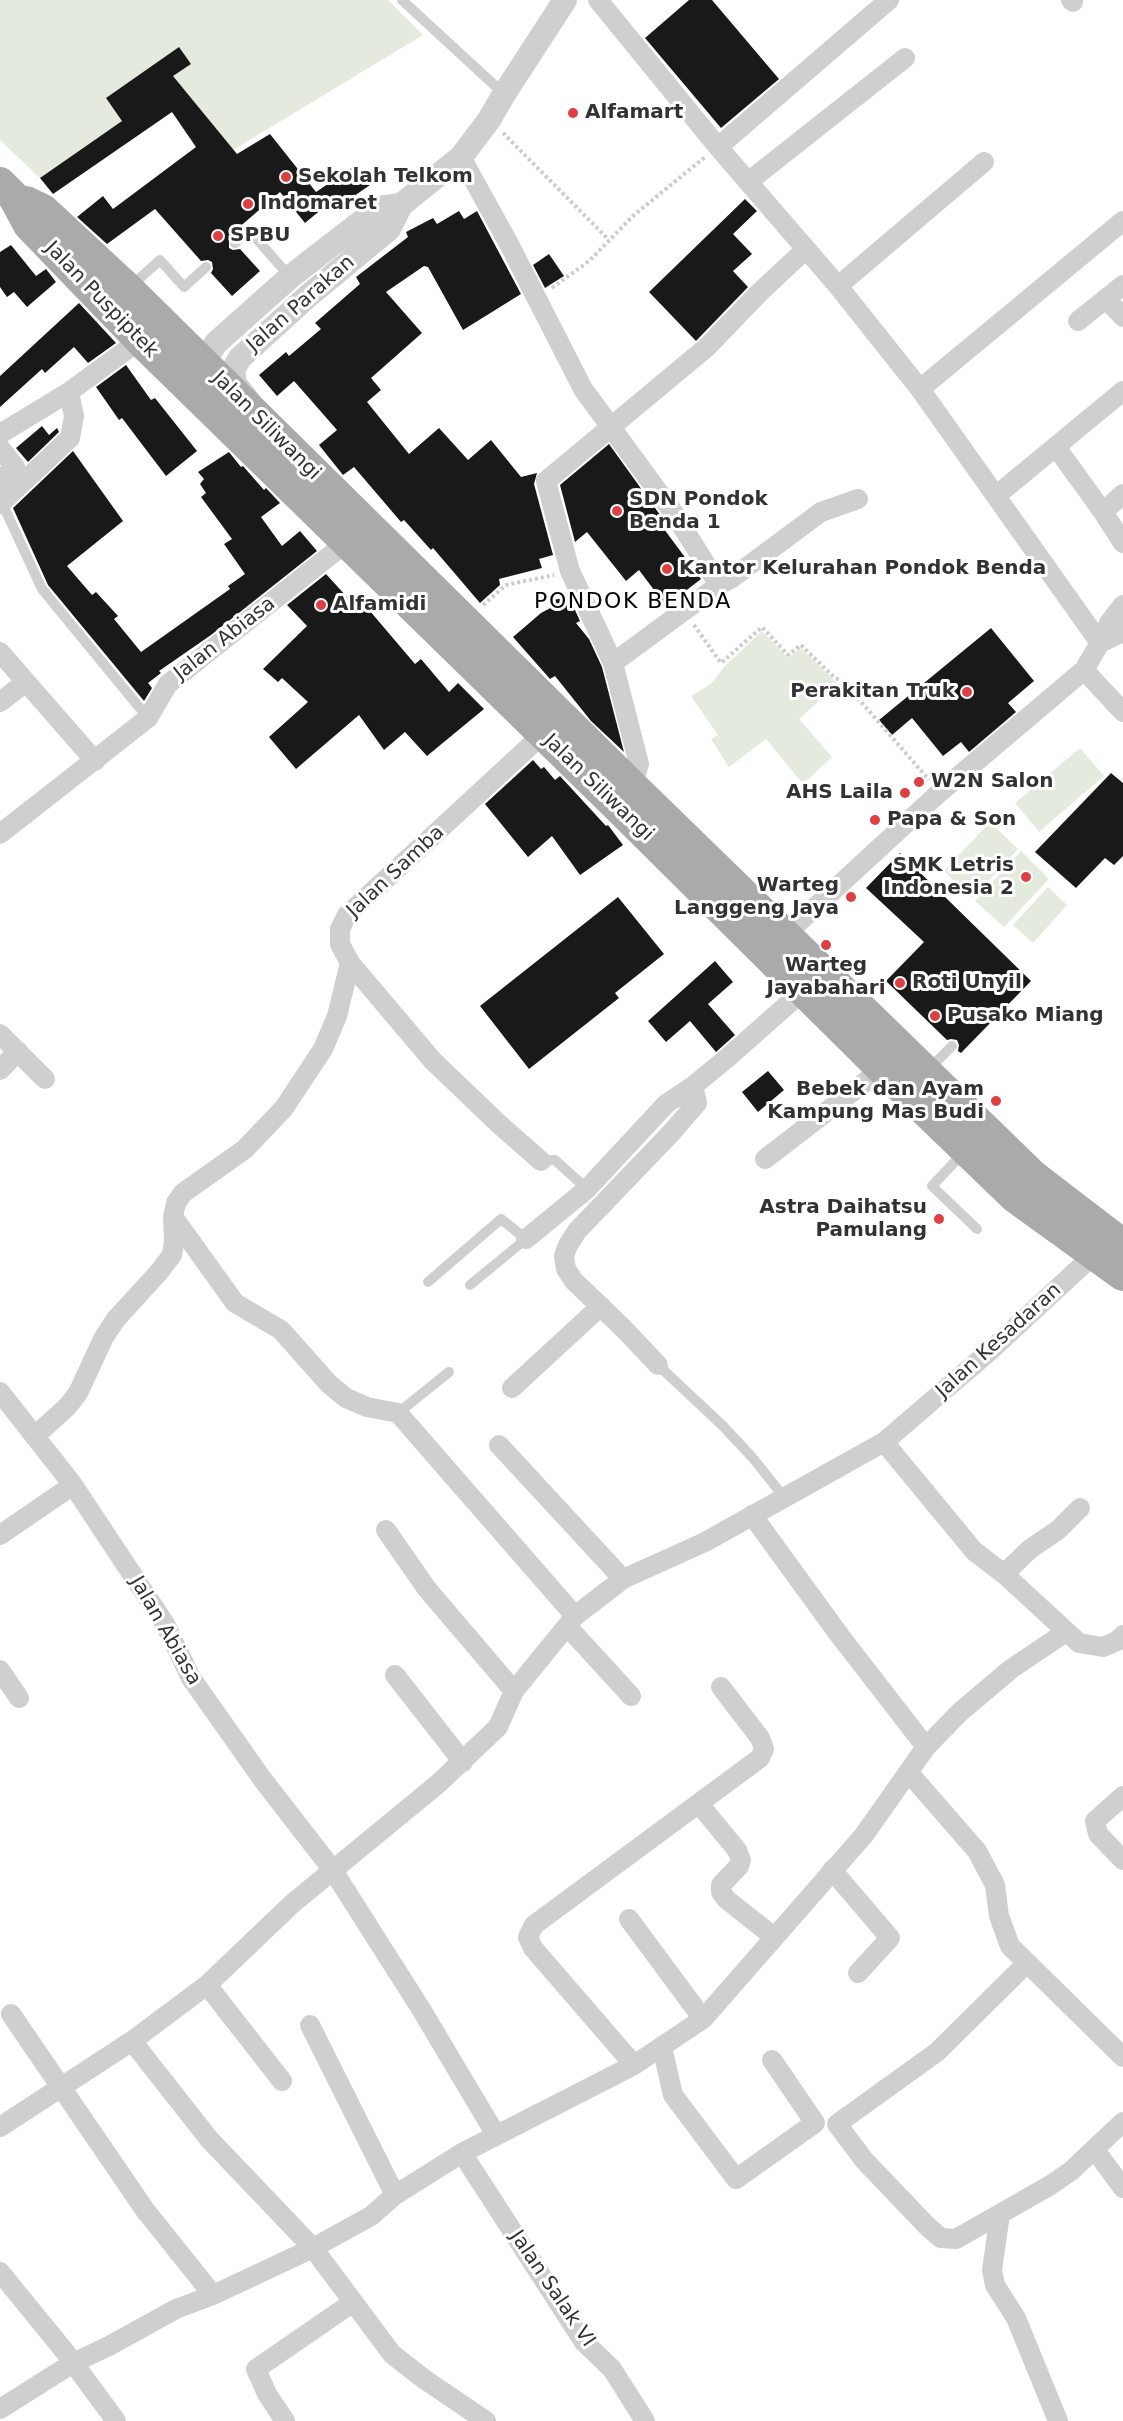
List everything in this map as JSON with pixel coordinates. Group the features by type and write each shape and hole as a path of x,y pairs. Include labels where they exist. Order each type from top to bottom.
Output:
{"main road":[{"name":"Jalan Puspiptek","path":"7,190 43,210 202,363"},
{"name":"Jalan Puspiptek","path":"7,190 29,225 197,396"},
{"name":"Jalan Siliwangi","path":"202,363 925,1072 1109,1246 1123,1275"},
{"name":"Jalan Siliwangi","path":"197,396 1015,1197 1109,1246"}],"street":[{"name":"Jalan Parakan","path":"278,439 236,384 233,370 240,358 308,296 389,229 401,205 461,157 489,120 565,0"},
{"path":"598,0 718,147 838,286 920,389 1100,643"},
{"path":"718,147 889,0"},
{"path":"748,182 905,58"},
{"path":"461,157 571,369 673,512 719,585"},
{"path":"838,286 984,162"},
{"name":"Jalan Parakan","path":"202,363 216,343 290,277 379,208 401,205"},
{"path":"920,389 1123,221"},
{"path":"632,786 639,764 613,663 570,572 546,481 707,347 806,249"},
{"path":"290,277 308,296"},
{"path":"1078,321 1123,285"},
{"path":"1106,299 1123,317"},
{"path":"0,434 69,392 140,340"},
{"name":"Jalan Siliwangi","path":"197,396 202,363"},
{"path":"997,495 1123,391"},
{"path":"1,503 70,438 74,416 69,392"},
{"path":"1056,447 1123,543"},
{"path":"0,448 15,467 0,481"},
{"path":"1103,512 1123,494"},
{"path":"613,663 821,512 858,499"},
{"name":"Jalan Abiasa","path":"0,834 148,718 168,684 347,542"},
{"path":"785,934 940,792 1084,670 1109,623 1123,605"},
{"path":"1100,643 1123,632"},
{"path":"0,652 95,761"},
{"path":"1084,670 1123,712"},
{"path":"0,702 26,682"},
{"name":"Jalan Samba","path":"350,963 340,944 340,929 347,915 543,734"},
{"path":"350,963 433,1061 541,1161"},
{"path":"35,1436 67,1407 78,1393 110,1328 172,1255 173,1217 176,1203 183,1193 245,1149 284,1108 323,1049 336,1016 350,963"},
{"path":"526,1239 587,1189 666,1104 693,1086 803,991"},
{"path":"0,1034 45,1080"},
{"path":"0,1070 18,1051"},
{"path":"765,1159 882,1069"},
{"path":"658,1365 601,1306 573,1281 566,1269 564,1256 577,1231 697,1104 693,1086"},
{"path":"173,1217 235,1303 281,1330 294,1342 311,1366 346,1398 367,1407 398,1413 631,1696"},
{"name":"Jalan Kesadaran","path":"0,2127 132,2041 207,1985 332,1869 463,1762 498,1727 514,1691 571,1621 623,1579 705,1542 884,1442 1109,1246"},
{"path":"512,1388 601,1306"},
{"name":"Jalan Abiasa","path":"0,1392 73,1485 165,1624 191,1678 263,1780 332,1869 421,2009 496,2135"},
{"path":"884,1442 974,1551 1004,1574 1079,1643 1103,1647 1117,1641 1123,1635"},
{"path":"499,1445 623,1579"},
{"path":"0,1535 73,1485"},
{"path":"1004,1574 1030,1549 1070,1520 1080,1508"},
{"path":"752,1515 840,1636 926,1747"},
{"path":"386,1530 427,1589 514,1691"},
{"path":"0,2409 73,2362 110,2346 176,2309 213,2295 313,2248 371,2216 395,2195 462,2153 535,2118 634,2065 703,2019 864,1835 926,1747 959,1713 1011,1669 1066,1632"},
{"path":"0,1670 19,1698"},
{"path":"395,1676 463,1762"},
{"path":"634,2065 533,1948 528,1937 534,1925 760,1758 764,1749 760,1738 721,1687"},
{"path":"909,1773 977,1851 996,1885 999,1916 1010,1946 1123,2057"},
{"path":"1123,1796 1095,1821 1098,1834 1123,1860"},
{"path":"699,1804 737,1850 741,1860 739,1866 721,1885 721,1892 726,1899 774,1938"},
{"path":"832,1870 890,1938 858,1972"},
{"path":"629,1919 703,2019"},
{"path":"1027,1963 937,2052 837,2124 864,2160 941,2238 957,2239 1049,2186 1095,2150 1123,2122"},
{"path":"207,1985 282,2081"},
{"path":"11,2014 145,2210 213,2295"},
{"path":"310,2025 395,2195"},
{"path":"132,2041 209,2139 313,2248 392,2354 486,2421"},
{"path":"662,2047 669,2081 685,2089 747,2171 815,2123 772,2060"},
{"path":"1095,2150 1123,2188"},
{"name":"Jalan Salak VI","path":"462,2153 584,2342 612,2369 645,2421"},
{"path":"1000,2214 992,2270 995,2285 1017,2318 1058,2421"},
{"path":"0,2272 73,2362 116,2421"},
{"path":"285,2421 267,2394 256,2369 352,2303"}],"lane":[{"path":"402,0 504,94"},
{"path":"235,243 249,230 290,277"},
{"path":"128,290 160,260 184,287 207,267"},
{"path":"1,503 42,589 148,718"},
{"path":"925,1072 952,1046"},
{"path":"966,1150 932,1186 977,1229"},
{"path":"541,1161 555,1160 587,1189"},
{"path":"428,1282 501,1219 526,1239 470,1285"},
{"path":"658,1365 723,1426 784,1497"},
{"path":"398,1413 449,1372"}],"path":[{"path":"489,120 609,240"},
{"path":"536,299 589,261 634,215 718,147"},
{"path":"478,609 506,585 570,572"},
{"path":"685,612 721,663 762,627 788,655 801,645 835,678 843,681 940,792"}],"shaded area":[{"path":"0,0 388,0 423,35 233,150 178,82 40,178 0,140"},
{"path":"762,631 788,658 801,648 838,684 799,719 832,757 803,784 766,739 729,767 711,739 718,735 691,696 711,684 724,667"},
{"path":"1080,748 1104,776 1039,832 1015,803"},
{"path":"990,822 1018,849 972,898 944,871"},
{"path":"1021,851 1049,879 1004,927 975,901"},
{"path":"1048,887 1067,905 1033,943 1013,925"}],"building":[{"path":"689,0 712,0 779,79 721,128 645,38"},
{"path":"179,47 191,64 173,76 237,154 270,134 316,192 356,165 370,185 334,210 329,203 305,223 280,192 229,236 229,248 240,249 260,271 232,296 211,273 212,262 201,261 155,209 107,244 77,217 103,196 113,209 196,147 172,112 53,194 40,178 122,121 106,98"},
{"path":"745,199 757,211 733,234 752,254 733,271 748,287 696,341 649,292"},
{"path":"459,211 464,219 477,211 521,294 463,330 428,267 424,266 386,292 422,333 371,378 381,390 367,402 409,454 439,428 468,460 491,440 521,477 537,473 534,484 553,555 539,559 542,568 499,579 500,585 480,603 433,548 431,550 404,520 401,522 354,467 343,475 319,445 337,430 294,381 277,396 259,375 286,352 289,356 321,329 315,323 360,284 356,277 408,237 406,232 433,218 437,224"},
{"path":"11,245 36,276 46,269 56,282 27,307 14,292 7,297 0,287 0,252"},
{"path":"549,254 564,276 545,288 533,265"},
{"path":"79,303 116,343 88,363 74,347 45,373 42,369 0,407 0,376"},
{"path":"126,365 151,400 155,398 197,451 166,476 122,418 119,420 96,387"},
{"path":"42,426 49,435 57,428 59,432 28,462 16,448"},
{"name":"SDN Pondok Benda 1","path":"609,444 663,519 667,526 664,529 701,579 666,606 639,570 626,581 587,532 575,542 560,485"},
{"path":"73,451 123,521 67,566 92,595 96,592 118,616 114,619 141,652 230,589 228,586 245,574 224,544 232,539 201,497 206,493 200,484 204,479 198,472 229,452 264,490 266,488 280,503 261,517 282,546 300,531 317,551 211,635 159,671 161,673 148,683 152,688 144,701 48,585 13,508"},
{"path":"326,574 358,609 364,604 415,664 421,659 449,692 458,683 484,709 427,756 405,732 384,750 359,715 296,769 269,737 308,702 282,678 278,682 263,669 307,626 287,605"},
{"path":"569,597 580,621 576,623 589,639 602,667 624,752 591,721 555,676 550,679 513,637 541,613 556,605 553,600"},
{"name":"Perakitan Truk","path":"991,628 1034,681 1008,703 1016,712 969,752 961,742 943,756 912,718 892,735 879,720"},
{"path":"533,760 541,769 544,767 555,780 560,776 606,826 608,825 623,845 580,875 552,836 528,857 485,804"},
{"path":"1111,773 1123,783 1123,856 1114,865 1105,858 1076,888 1035,852"},
{"path":"900,853 1031,981 961,1053 958,1051 957,1040 947,1040 886,981 924,942 866,888"},
{"path":"618,897 664,954 615,993 619,998 529,1069 480,1006"},
{"path":"715,961 733,982 708,1004 735,1035 716,1052 690,1021 666,1042 648,1021"},
{"path":"768,1071 784,1090 758,1112 742,1092"}],"place":[{"name":"Alfamart","path":"573,113"},
{"name":"Sekolah Telkom","path":"286,177"},
{"name":"Indomaret","path":"248,204"},
{"name":"SPBU","path":"218,236"},
{"name":"SDN Pondok Benda 1","path":"617,511"},
{"name":"Kantor Kelurahan Pondok Benda","path":"667,569"},
{"name":"Alfamidi","path":"321,605"},
{"name":"Perakitan Truk","path":"967,692"},
{"name":"W2N Salon","path":"919,782"},
{"name":"AHS Laila","path":"905,793"},
{"name":"Papa & Son","path":"875,820"},
{"name":"SMK Letris Indonesia 2","path":"1026,877"},
{"name":"Warteg Langgeng Jaya","path":"851,897"},
{"name":"Warteg Jayabahari","path":"826,945"},
{"name":"Roti Unyil","path":"900,983"},
{"name":"Pusako Miang","path":"935,1016"},
{"name":"Bebek dan Ayam Kampung Mas Budi","path":"996,1101"},
{"name":"Astra Daihatsu Pamulang","path":"939,1219"}],"district":[{"name":"PONDOK BENDA","path":"633,602"}]}
